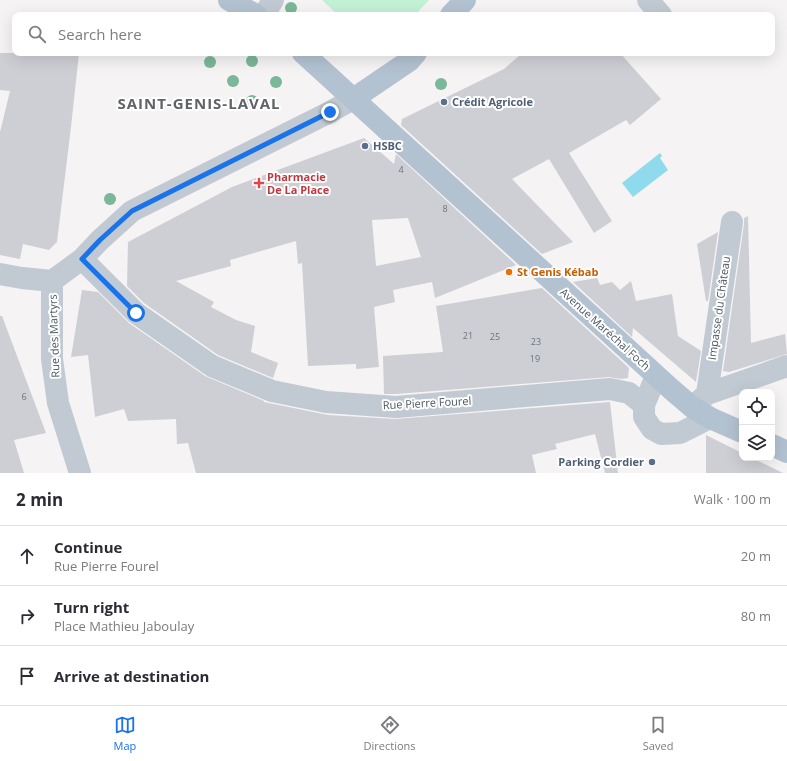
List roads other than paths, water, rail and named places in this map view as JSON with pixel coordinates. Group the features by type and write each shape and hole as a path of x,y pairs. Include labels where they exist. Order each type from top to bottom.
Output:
{"main road":[{"path":"228,0 250,12"},
{"path":"454,12 465,0"},
{"name":"Avenue Maréchal Foch","path":"306,56 656,376 739,430"},
{"path":"353,99 409,61 413,56"},
{"path":"775,446 787,452"}],"street":[{"path":"266,12 273,0"},
{"path":"648,0 658,12"},
{"name":"Rue des Martyrs","path":"80,473 58,403 52,359 52,281 82,259 100,240 132,211 353,99"},
{"name":"Impasse du Château","path":"703,406 732,222"},
{"name":"Rue Pierre Fourel","path":"82,259 136,313 212,366 272,391 326,402 396,407 610,389 629,393 644,405"},
{"path":"0,274 52,281"},
{"path":"656,376 644,405 644,417 652,429 661,434 680,433 703,406 787,366"}],"water":[{"path":"660,153 662,156 660,158 668,170 633,197 622,183"}],"place":[{"name":"Crédit Agricole","path":"444,102"},
{"name":"HSBC","path":"365,146"},
{"name":"Pharmacie De La Place","path":"259,183"},
{"name":"St Genis Kébab","path":"509,272"},
{"name":"Parking Cordier","path":"652,462"}],"district":[{"name":"SAINT-GENIS-LAVAL","path":"199,104"}]}
